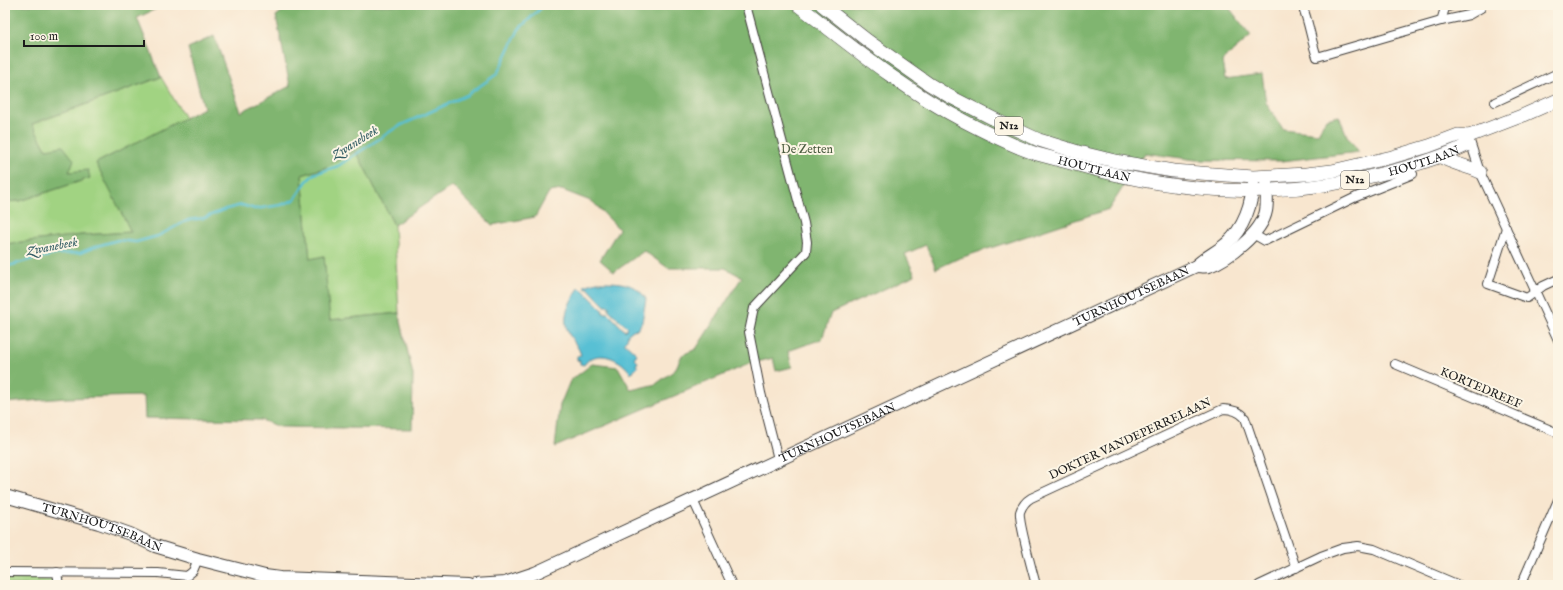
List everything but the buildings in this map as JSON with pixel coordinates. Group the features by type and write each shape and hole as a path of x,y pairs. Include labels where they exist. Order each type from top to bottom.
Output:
{"main road":[{"name":"HOUTLAAN","path":"798,5 890,75 938,107 993,136 1035,153 1135,180 1189,188 1266,191 1305,188 1345,182 1441,157 1464,146 1469,136 1458,135 1392,158 1332,171 1306,174 1260,177 1148,168 1078,152 1039,140 972,108 928,84 868,41 822,5"},
{"name":"N12","path":"1469,136 1558,100"},
{"path":"1441,157 1450,162 1480,172"},
{"name":"TURNHOUTSEBAAN","path":"1196,266 1207,266 1228,257 1253,234 1261,223 1266,211 1266,191 1260,177"},
{"name":"TURNHOUTSEBAAN","path":"474,585 505,584 535,573 694,500 778,459 946,384 1196,266 1202,260 1227,244 1241,227 1252,199 1253,190 1260,177"},
{"path":"1241,227 1253,234"},
{"name":"TURNHOUTSEBAAN","path":"5,496 99,523 130,534 155,546 198,559 276,578 467,585"}],"street":[{"path":"746,5 804,223 807,242 806,252 754,308 749,332 761,393 778,459"},
{"path":"1302,5 1307,18 1317,57 1441,21 1469,15 1481,8 1481,5"},
{"path":"1441,21 1445,8 1453,5"},
{"path":"1495,102 1558,73"},
{"path":"1469,136 1471,148 1480,172 1558,340"},
{"path":"1253,234 1265,241 1356,197 1414,174"},
{"path":"1506,228 1488,284 1528,298 1543,286 1558,279"},
{"name":"KORTEDREEF","path":"1395,364 1558,433"},
{"name":"DOKTER VANDEPERRELAAN","path":"1036,585 1020,514 1025,502 1223,409 1231,409 1241,413 1245,418 1296,568"},
{"path":"694,500 732,585"},
{"path":"1521,585 1558,500"},
{"path":"1259,585 1321,556 1343,548 1358,546 1374,549 1459,585"},
{"path":"5,572 189,575 193,571 198,559"},
{"path":"57,572 59,585"}],"green space":[{"path":"5,5 164,5 137,18 161,77 32,124 46,149 63,146 74,160 69,172 88,170 90,178 20,201 5,202"},
{"name":"De Zetten","path":"291,5 1227,5 1251,36 1222,61 1225,79 1262,74 1266,103 1283,129 1318,133 1326,119 1339,116 1347,136 1359,152 1282,161 1196,160 1145,153 1109,209 957,259 936,269 926,245 905,254 915,275 831,313 822,339 788,351 792,367 776,371 773,358 749,364 555,447 560,405 570,381 592,364 618,367 631,390 656,384 675,370 682,355 696,349 742,277 725,268 668,268 644,251 614,272 600,260 619,229 593,202 562,190 549,192 535,217 492,225 452,186 394,225 356,151 324,168 302,175 310,259 324,256 330,320 399,313 413,375 412,429 280,427 261,420 145,418 144,396 66,398 5,403 5,244 82,235 131,232 96,163 204,108 188,48 214,36 241,112 290,86 276,16"},
{"path":"161,77 185,118 96,163 132,232 82,235 5,244 5,202 20,201 90,178 68,172 46,149 32,124"},
{"path":"356,151 394,225 399,313 329,320 324,256 310,260 302,175 324,168"},
{"path":"5,576 49,576 54,585 5,585"}],"water":[{"path":"597,282 611,282 631,286 642,293 646,299 642,322 638,329 633,330 628,334 627,339 624,342 637,354 634,358 638,362 636,365 638,367 631,374 622,364 609,357 595,357 584,365 580,364 580,361 577,360 577,356 581,355 567,329 566,317 569,305 579,288 583,290 602,309 603,313 608,313 625,331 628,328 609,310 609,306 605,306 587,287 586,289 584,286"}],"waterway":[{"name":"Zwanebeek","path":"5,267 58,254 80,253 118,240 136,242 158,236 188,220 204,218 226,209 242,205 255,209 281,205 294,200 307,181 314,174 338,166 397,127 467,95 497,74 519,29 544,5"}]}
